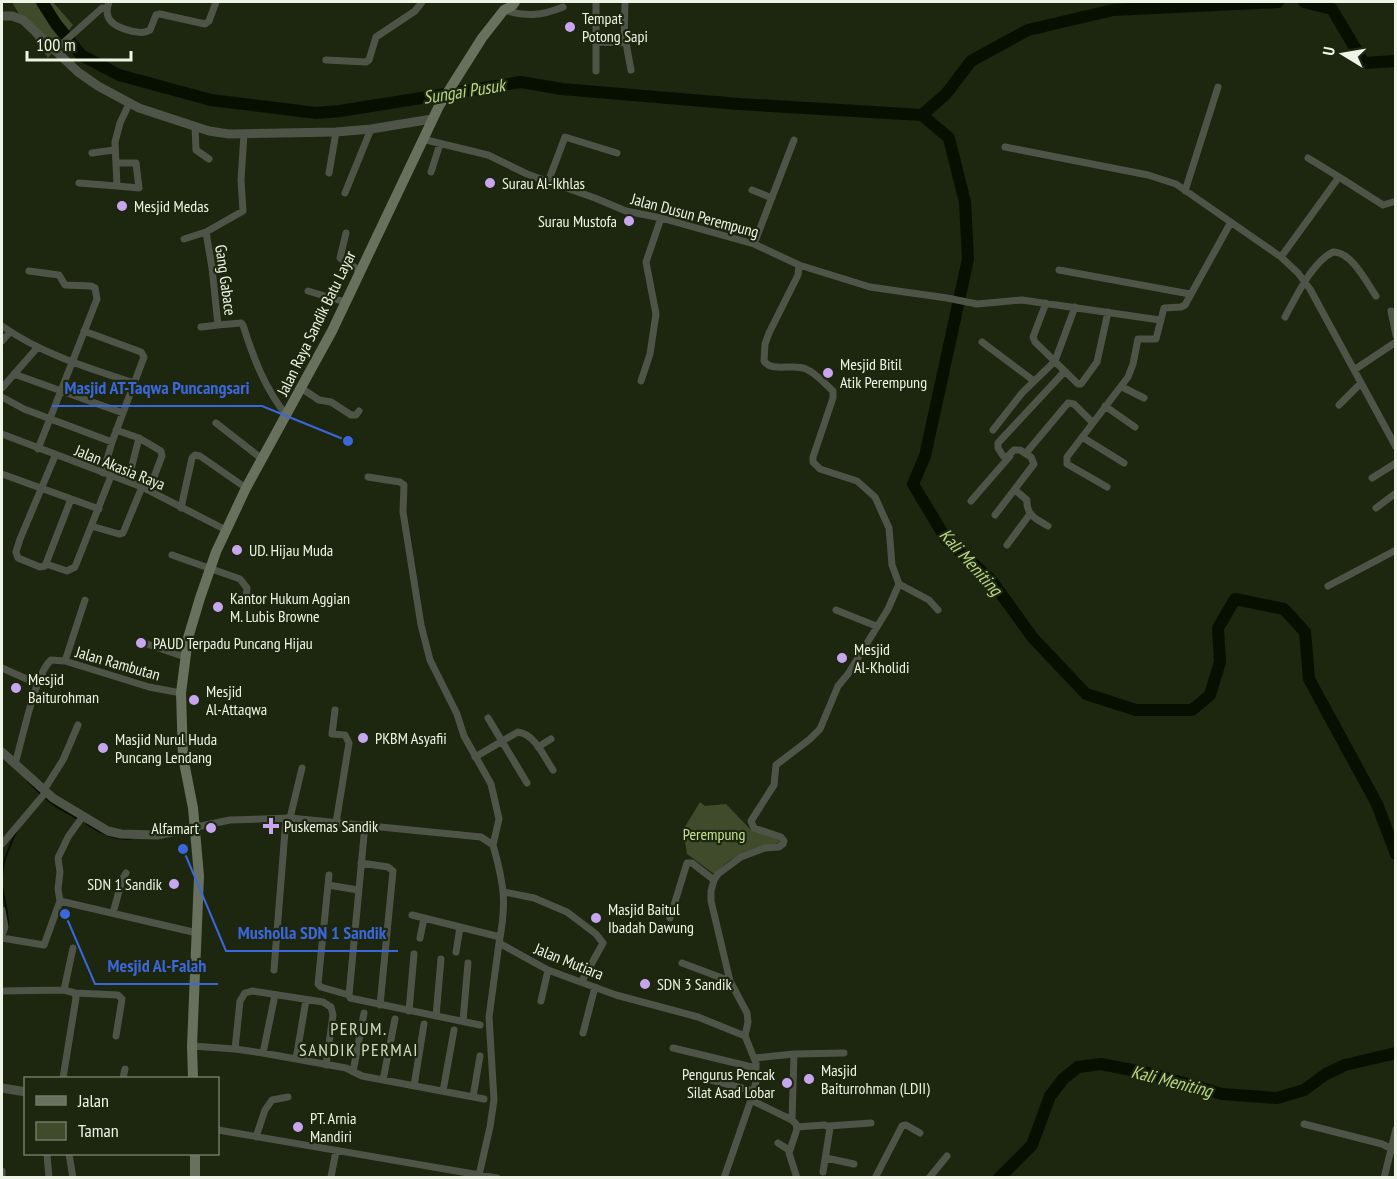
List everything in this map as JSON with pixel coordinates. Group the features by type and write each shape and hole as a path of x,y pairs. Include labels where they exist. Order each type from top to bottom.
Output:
{"main road":[{"name":"Jalan Raya Sandik Batu Layar","path":"193,1077 192,1046 200,876 196,827 183,757 181,693 185,657 197,607 211,567 246,488 287,416 345,302 436,112 453,80 482,38 510,5"},
{"path":"195,1155 195,1178"}],"street":[{"path":"56,48 108,5 109,19 116,27 144,33 151,29 159,14 206,24 216,2"},
{"path":"326,60 366,62 371,57 376,37 415,11 422,2"},
{"path":"596,2 596,70"},
{"path":"625,2 624,42 627,44 631,70"},
{"path":"510,5 521,15 535,16 563,7"},
{"path":"2,16 20,18 88,79 129,104 195,127 217,132 244,134 371,129 436,112"},
{"path":"596,42 624,42"},
{"path":"1185,191 1218,87"},
{"path":"117,186 114,150 116,133 129,104"},
{"path":"195,127 196,150 209,159"},
{"path":"345,193 371,129"},
{"path":"329,173 336,132"},
{"name":"Gang Gabace","path":"244,134 241,180 243,211 206,232 213,268 218,325 243,324 264,381 287,416"},
{"path":"548,182 565,137 617,153"},
{"name":"Jalan Dusun Perempung","path":"422,139 490,156 548,182 626,211 754,244 799,266 870,287 977,304 1022,300 1160,320"},
{"path":"754,244 794,140"},
{"path":"431,172 440,144"},
{"path":"1005,147 1148,175 1176,184 1281,257 1305,281 1395,447"},
{"path":"92,153 114,150"},
{"path":"1308,158 1383,204 1393,202"},
{"path":"79,183 139,188 136,163 116,163"},
{"path":"1281,257 1339,177"},
{"path":"752,190 772,198"},
{"path":"640,381 650,354 656,314 646,262 661,219"},
{"path":"1107,487 1067,464 1067,457 1092,422 1122,387 1131,372 1138,339 1156,339 1164,308 1184,307 1230,222"},
{"path":"184,239 206,232"},
{"path":"346,233 340,258 359,270"},
{"path":"1285,317 1305,281 1330,253 1338,252 1351,260 1377,296"},
{"path":"724,1178 752,1100 756,1068 755,1058 745,1036 747,1013 730,981 711,901 714,880 741,857 765,848 783,845 784,841 781,837 753,828 751,820 774,785 776,765 820,729 827,717 831,699 838,686 848,674 893,600 899,584 892,565 889,528 876,497 857,481 820,470 813,462 833,398 832,391 806,369 771,367 765,362 767,338 798,274 799,266"},
{"path":"1059,270 1190,294"},
{"path":"29,271 59,275 65,285 93,287 97,299 38,449"},
{"path":"308,291 345,302"},
{"path":"1046,303 1033,337 1035,342 1077,384 1082,382 1096,362 1108,312"},
{"path":"993,430 1022,393 1055,361 1075,307"},
{"path":"1391,311 1395,335"},
{"path":"201,327 218,325"},
{"path":"2,326 37,348 134,383"},
{"path":"86,328 144,355 102,473"},
{"path":"2,341 10,332"},
{"path":"982,342 1034,381"},
{"path":"1354,370 1395,342"},
{"path":"2,388 37,348"},
{"path":"1010,456 1004,456 998,448 998,443 1065,371"},
{"path":"14,375 123,413"},
{"path":"1339,405 1361,383"},
{"path":"1122,387 1144,398"},
{"path":"301,388 320,400 332,402 351,415 356,415 359,411"},
{"path":"2,397 19,407 112,442"},
{"path":"1026,453 1068,403 1074,404 1092,422"},
{"path":"1105,406 1136,427"},
{"path":"216,423 262,459"},
{"path":"91,526 118,534 123,533 162,453 139,438 117,430"},
{"name":"Jalan Akasia Raya","path":"2,434 55,456 128,481 226,531"},
{"path":"1082,437 1124,463"},
{"path":"128,481 139,438"},
{"path":"971,501 1018,449 1026,453 1034,464 995,515"},
{"path":"181,508 192,458 195,455 200,456 246,488"},
{"path":"55,456 20,539 16,555 18,559 40,567 46,564 71,500"},
{"path":"1372,478 1395,463"},
{"path":"2,474 99,510"},
{"path":"46,564 67,571 73,569 111,476"},
{"path":"368,477 400,482 404,485 402,512 411,573 430,660 457,714 464,736 491,784 497,807 499,825 493,845 504,892 505,910 489,1017 494,1100 479,1175"},
{"path":"1015,490 1027,500 1026,507 1030,514 1048,526"},
{"path":"1376,508 1395,493"},
{"path":"1007,545 1030,514"},
{"path":"1328,586 1395,550"},
{"path":"172,555 211,567 244,582 247,588 246,598"},
{"path":"899,584 929,600 939,610"},
{"path":"64,661 85,600"},
{"path":"836,610 876,626"},
{"name":"Jalan Rambutan","path":"147,644 185,657"},
{"name":"Jalan Rambutan","path":"15,764 38,684 49,661 53,659 149,687 181,693"},
{"path":"2,668 38,684"},
{"path":"335,710 332,734 345,735 349,743 336,823"},
{"path":"488,718 527,783"},
{"path":"2,844 43,794 78,725"},
{"path":"476,757 518,732 522,732 531,736 553,770"},
{"path":"538,747 551,738"},
{"path":"2,752 43,794 81,819 121,834 157,835 230,820 288,818 473,835 493,845"},
{"path":"274,970 288,818 302,768"},
{"path":"2,910 3,938 44,945 60,901 58,858 68,837 81,819"},
{"path":"349,995 365,825"},
{"path":"361,863 388,867 393,871 380,1005"},
{"path":"670,918 687,863 692,863 714,880"},
{"path":"113,913 126,873"},
{"path":"329,875 318,984 321,987 349,995 354,1000 480,1025"},
{"path":"328,885 358,890"},
{"path":"504,892 534,898 567,912 599,936 603,943 582,981"},
{"path":"60,901 197,933"},
{"name":"Jalan Mutiara","path":"412,915 500,940 548,970 616,995 698,1017 745,1036"},
{"path":"420,938 424,918"},
{"path":"456,952 460,927"},
{"path":"64,990 73,948"},
{"path":"409,1011 414,954"},
{"path":"436,1016 441,959"},
{"path":"463,1022 468,963"},
{"path":"682,963 730,981"},
{"path":"541,1001 548,970"},
{"path":"583,1033 595,987"},
{"path":"2,991 64,990 75,993 120,996 122,999 116,1036"},
{"path":"235,1048 241,997 249,991 319,1001 327,1004 333,1012 326,1065"},
{"path":"63,1077 75,993"},
{"path":"263,1053 275,995"},
{"path":"296,1059 306,1000"},
{"path":"353,1072 364,1013"},
{"path":"383,1080 395,1019"},
{"path":"414,1086 424,1024"},
{"path":"443,1091 454,1030"},
{"path":"192,1046 235,1048 263,1053 326,1065 362,1076 484,1099"},
{"path":"674,1048 756,1068"},
{"path":"755,1058 794,1054 844,1053"},
{"path":"794,1054 795,1123 789,1150 796,1178"},
{"path":"473,1097 480,1056"},
{"path":"123,1077 124,1069"},
{"path":"696,1076 753,1091"},
{"path":"2,1088 24,1092"},
{"path":"255,1137 265,1110 272,1100 288,1097"},
{"path":"752,1100 795,1123 828,1126 871,1123"},
{"path":"1304,1124 1393,1147"},
{"path":"875,1178 902,1126 906,1125 920,1132"},
{"path":"823,1173 831,1131 828,1126"},
{"path":"1384,1178 1393,1147 1395,1129"},
{"path":"219,1130 497,1178"},
{"path":"778,1143 789,1150"},
{"path":"331,1176 336,1151"},
{"path":"47,1155 49,1178"},
{"path":"69,1155 72,1178"},
{"path":"929,1178 947,1156"},
{"path":"826,1158 854,1164"},
{"path":"2,1171 2,1178"}],"green space":[{"path":"12,2 53,2 73,25 48,58 21,18"},
{"name":"Perempung","path":"700,802 705,806 726,804 751,830 778,838 780,843 744,852 714,874 687,854 683,830"}],"waterway":[{"name":"Sungai Pusuk","path":"42,2 81,55 119,75 211,100 316,113 521,82 562,89 739,104 922,115"},
{"name":"Kali Meniting","path":"1278,2 1113,10 1028,30 971,61 946,94 922,115 949,138 965,202 968,259 925,456 913,484 946,539 991,580 1033,638 1086,694 1136,710 1192,710 1210,695 1220,662 1218,628 1235,599 1284,609 1305,632 1309,679 1377,804 1396,854"},
{"name":"Kali Meniting","path":"1304,2 1332,9 1364,63 1396,61"},
{"path":"28,781 41,794"},
{"path":"45,798 78,819"},
{"path":"87,824 109,836 134,838"},
{"path":"8,928 2,872 16,832"},
{"name":"Kali Meniting","path":"999,1178 1032,1145 1050,1096 1063,1079 1078,1067 1101,1064 1152,1074 1222,1094 1277,1098 1304,1090 1326,1074 1345,1065 1396,1053"}],"place":[{"name":"Tempat Potong Sapi","path":"570,27"},
{"name":"Surau Al-Ikhlas","path":"490,183"},
{"name":"Mesjid Medas","path":"122,206"},
{"name":"Surau Mustofa","path":"629,221"},
{"name":"Mesjid Bitil Atik Perempung","path":"828,373"},
{"name":"Masjid AT-Taqwa Puncangsari","path":"348,441"},
{"name":"UD. Hijau Muda","path":"237,550"},
{"name":"Kantor Hukum Aggian M. Lubis Browne","path":"218,607"},
{"name":"PAUD Terpadu Puncang Hijau","path":"141,643"},
{"name":"Mesjid Al-Kholidi","path":"842,658"},
{"name":"Mesjid Baiturohman","path":"16,688"},
{"name":"Mesjid Al-Attaqwa","path":"194,700"},
{"name":"PKBM Asyafii","path":"363,738"},
{"name":"Masjid Nurul Huda Puncang Lendang","path":"103,748"},
{"name":"Puskemas Sandik","path":"271,826"},
{"name":"Alfamart","path":"211,828"},
{"name":"Musholla SDN 1 Sandik","path":"183,849"},
{"name":"SDN 1 Sandik","path":"174,884"},
{"name":"Mesjid Al-Falah","path":"65,914"},
{"name":"Masjid Baitul Ibadah Dawung","path":"596,918"},
{"name":"SDN 3 Sandik","path":"645,984"},
{"name":"Masjid Baiturrohman (LDII)","path":"809,1079"},
{"name":"Pengurus Pencak Silat Asad Lobar","path":"787,1083"},
{"name":"PT. Arnia Mandiri","path":"298,1127"}],"district":[{"name":"PERUM. SANDIK PERMAI","path":"359,1038"}]}
